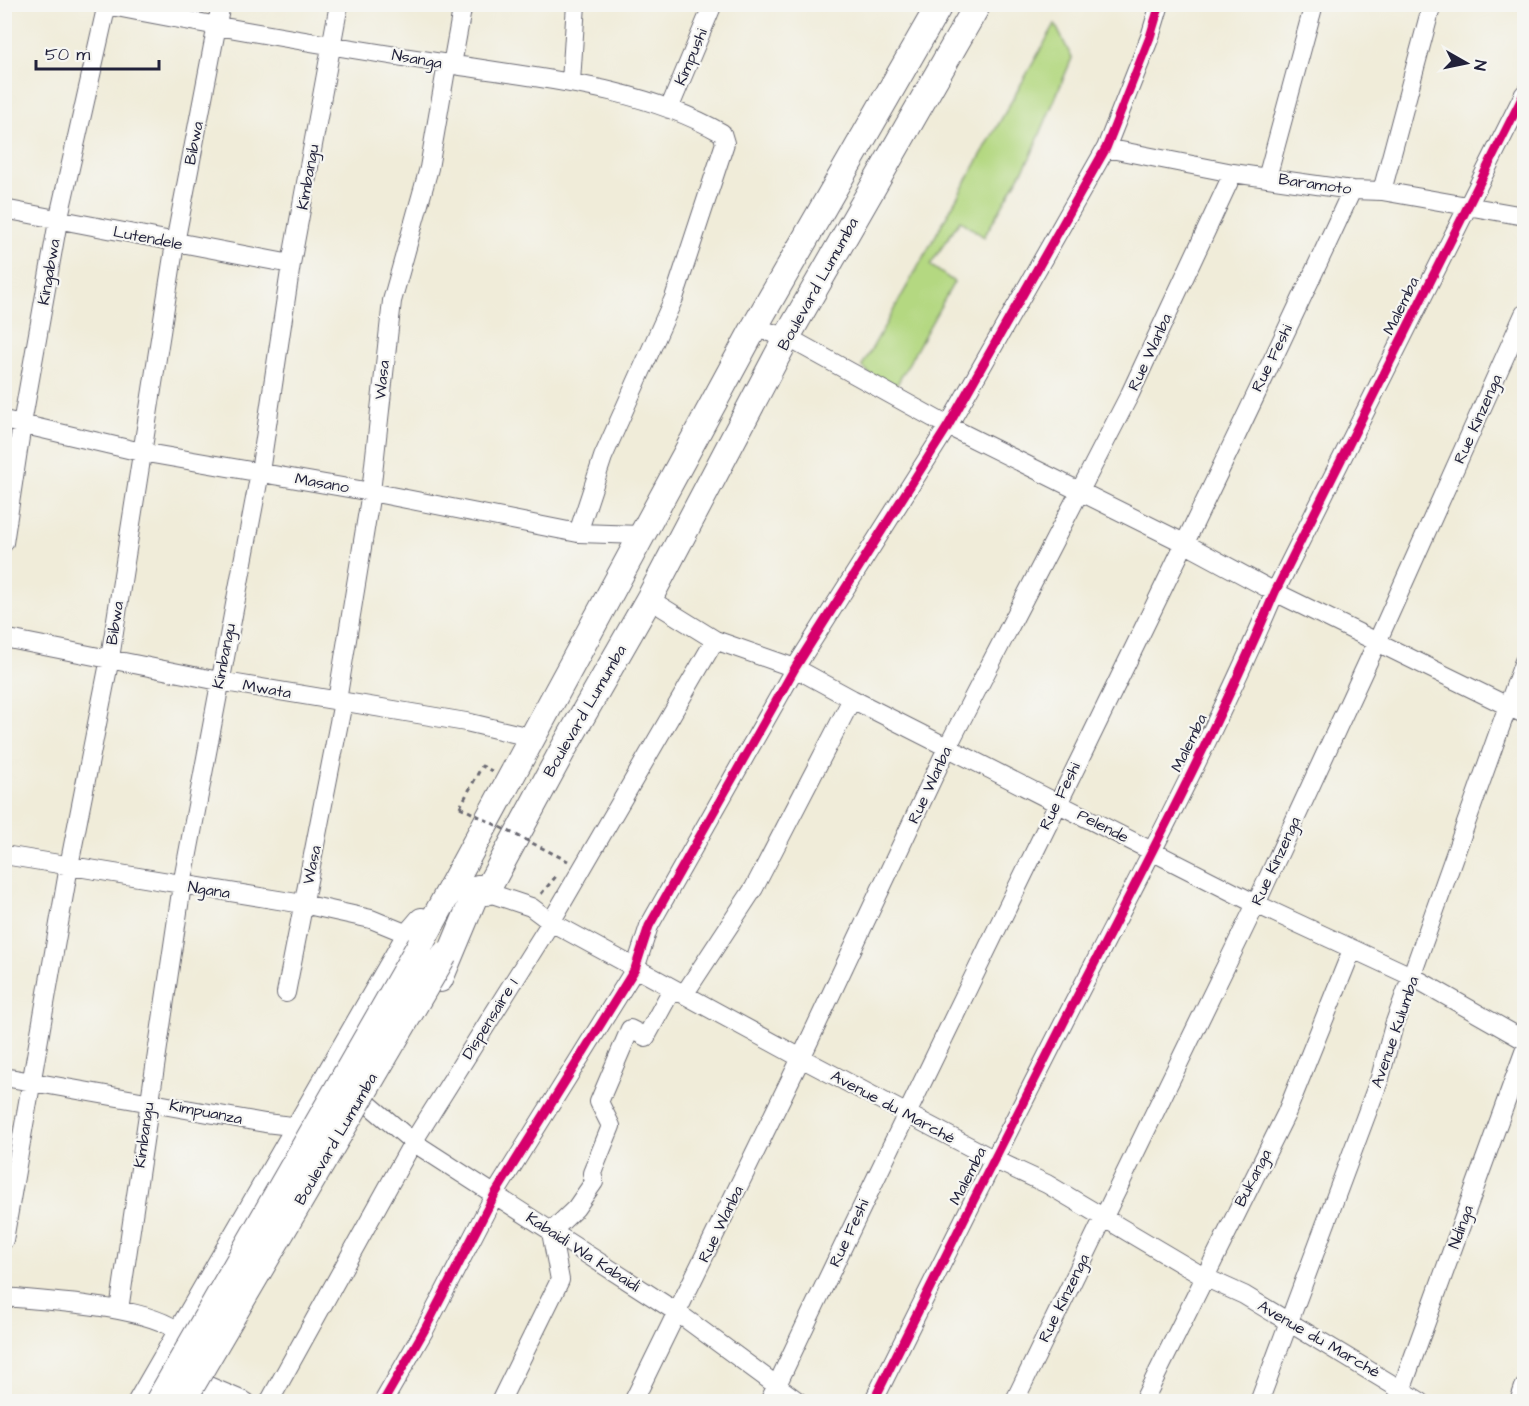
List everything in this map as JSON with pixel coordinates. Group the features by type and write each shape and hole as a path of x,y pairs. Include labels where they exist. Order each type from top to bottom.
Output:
{"highway":[{"name":"Boulevard Lumumba","path":"182,1401 444,955 473,888 530,737 754,327 940,4"},
{"name":"Boulevard Lumumba","path":"158,1401 415,940 473,888 565,746 649,599 787,337 978,4"},
{"path":"199,1393 445,972 473,888"},
{"path":"141,1401 301,1127 415,940"}],"street":[{"name":"Bibwa","path":"4,1240 69,866 110,658 175,243 221,4"},
{"name":"Kimbangu","path":"119,1310 148,1101 182,885 260,472 291,264 339,4"},
{"name":"Wasa","path":"286,993 326,798 371,492 392,301 429,168 463,4"},
{"path":"571,82 576,4"},
{"name":"Kimpushi","path":"669,109 713,4"},
{"path":"382,1401 425,1329 495,1194 635,969 649,926 795,668 948,426 1106,148 1150,37 1160,4"},
{"path":"1267,178 1314,4"},
{"path":"1382,191 1432,4"},
{"name":"Nsanga","path":"105,5 216,27 571,82 669,109 725,136 711,189 674,298 603,457 578,533"},
{"name":"Kingabwa","path":"4,543 13,422 105,5"},
{"name":"Malemba","path":"873,1401 993,1159 1152,851 1248,656 1275,592 1524,94"},
{"name":"Baramoto","path":"1106,148 1233,173 1352,190 1382,191 1524,216"},
{"name":"Rue Wanba","path":"633,1401 801,1058 948,746 1130,394 1233,173"},
{"name":"Rue Feshi","path":"773,1393 1352,190"},
{"name":"Lutendele","path":"4,209 291,264"},
{"name":"Rue Kinzenga","path":"1014,1401 1256,904 1378,640 1524,314"},
{"path":"754,327 787,337 948,426 1184,543 1275,592 1378,640 1524,714"},
{"name":"Masano","path":"13,422 141,452 371,492 578,533 641,535"},
{"name":"Pelende","path":"649,599 715,640 795,668 1256,904 1413,977 1524,1040"},
{"name":"Mwata","path":"4,638 219,681 466,722 530,737"},
{"name":"Dispensaire 1","path":"269,1401 413,1142 551,922 715,640"},
{"name":"Avenue Kulumba","path":"1259,1401 1380,1078 1394,1025 1524,661"},
{"path":"500,1401 560,1280 551,1232 576,1208 594,1182 592,1173 611,1126 599,1102 630,1029 646,1036 670,993 685,993 754,888 852,699"},
{"name":"Ngana","path":"4,855 303,904 370,919 415,940"},
{"name":"Avenue du Marché","path":"473,888 531,907 551,922 635,969 685,993 801,1058 993,1159 1047,1184 1204,1277 1244,1295 1399,1395 1421,1401"},
{"name":"Bukanga","path":"1143,1401 1286,1114 1352,950"},
{"name":"Ndinga","path":"1399,1395 1524,1052"},
{"name":"Kimpuanza","path":"4,1077 265,1123 301,1127"},
{"name":"Kabaidi Wa Kabaidi","path":"368,1103 413,1142 678,1313 773,1393 800,1401"},
{"path":"4,1297 119,1310 151,1318 181,1334 199,1393 246,1401"},
{"path":"1519,1401 1524,1387"}],"path":[{"path":"493,772 482,766 460,807 568,861 531,907"}],"green space":[{"path":"1055,24 1072,58 1030,158 984,237 960,220 930,265 954,282 891,395 862,366"}],"cycle path":[{"path":"383,1402 425,1329 495,1194 635,969 649,926 795,668 948,426 1106,148 1150,37 1160,4"},
{"path":"873,1402 1016,1115 1174,808 1275,592 1524,94"}]}
